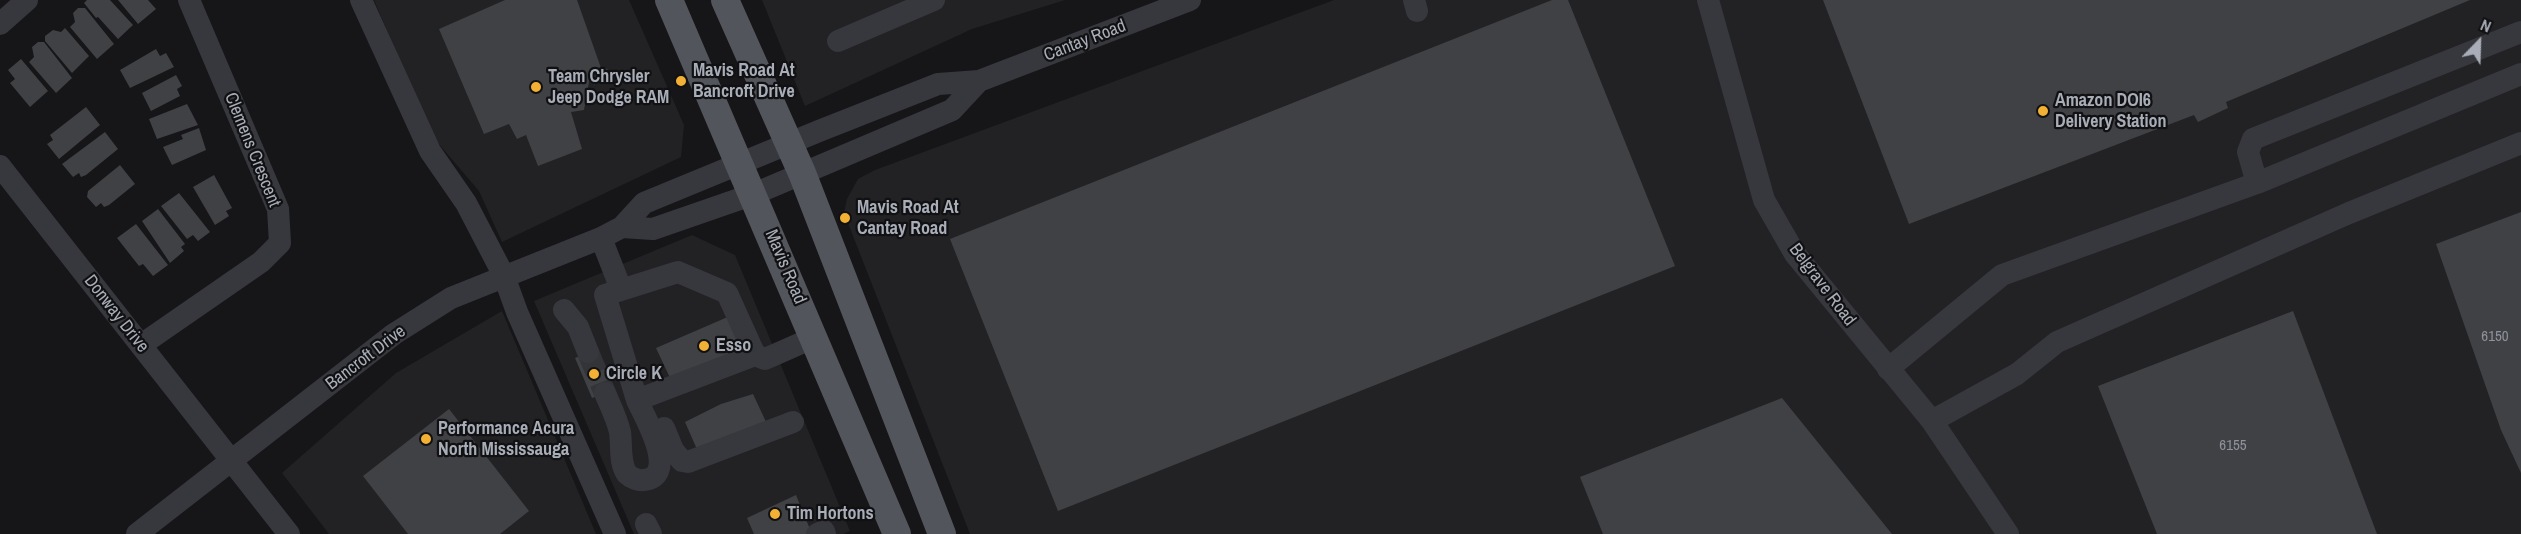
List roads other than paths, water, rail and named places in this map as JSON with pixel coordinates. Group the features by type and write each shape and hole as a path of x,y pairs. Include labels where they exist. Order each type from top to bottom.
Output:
{"main road":[{"name":"Mavis Road","path":"669,0 754,194 897,534"},
{"path":"725,0 802,173 942,534"}],"street":[{"path":"0,24 27,0"},
{"name":"Clemens Crescent","path":"141,345 261,262 280,243 278,209 189,0"},
{"path":"361,0 430,151 466,203 504,276 517,312 615,534"},
{"path":"838,41 934,0"},
{"name":"Belgrave Road","path":"1708,0 1764,200 1796,255 1932,421 2007,534"},
{"name":"Cantay Road","path":"741,164 938,84 979,81 1175,3"},
{"path":"2257,183 2248,152 2253,139 2521,32"},
{"path":"1888,369 2002,275 2257,183 2521,74"},
{"name":"Cantay Road","path":"754,194 952,110 979,81"},
{"path":"1932,421 2017,374 2056,342 2349,213 2521,143"},
{"name":"Bancroft Drive","path":"137,534 233,462 394,334 451,298 601,238 622,228 644,203 741,164"},
{"name":"Donway Drive","path":"0,166 289,534"},
{"name":"Bancroft Drive","path":"622,228 653,229 754,194"},
{"path":"601,238 621,289"},
{"path":"605,393 620,431 621,454 627,474 638,481 647,480 654,475 661,461 658,446 645,398 605,295 678,272 727,294 754,355"},
{"path":"564,310 578,327 588,352"},
{"path":"645,398 754,355 765,359 814,337"},
{"path":"645,398 673,450 682,461 688,462 793,422"}],"tunnel":[{"path":"588,352 605,393"}],"place":[{"name":"Mavis Road At Bancroft Drive","path":"681,81"},
{"name":"Team Chrysler Jeep Dodge RAM","path":"536,87"},
{"name":"Amazon DOI6 Delivery Station","path":"2043,111"},
{"name":"Mavis Road At Cantay Road","path":"845,218"},
{"name":"Esso","path":"704,346"},
{"name":"Circle K","path":"594,374"},
{"name":"Performance Acura North Mississauga","path":"426,439"},
{"name":"Tim Hortons","path":"775,514"}]}
